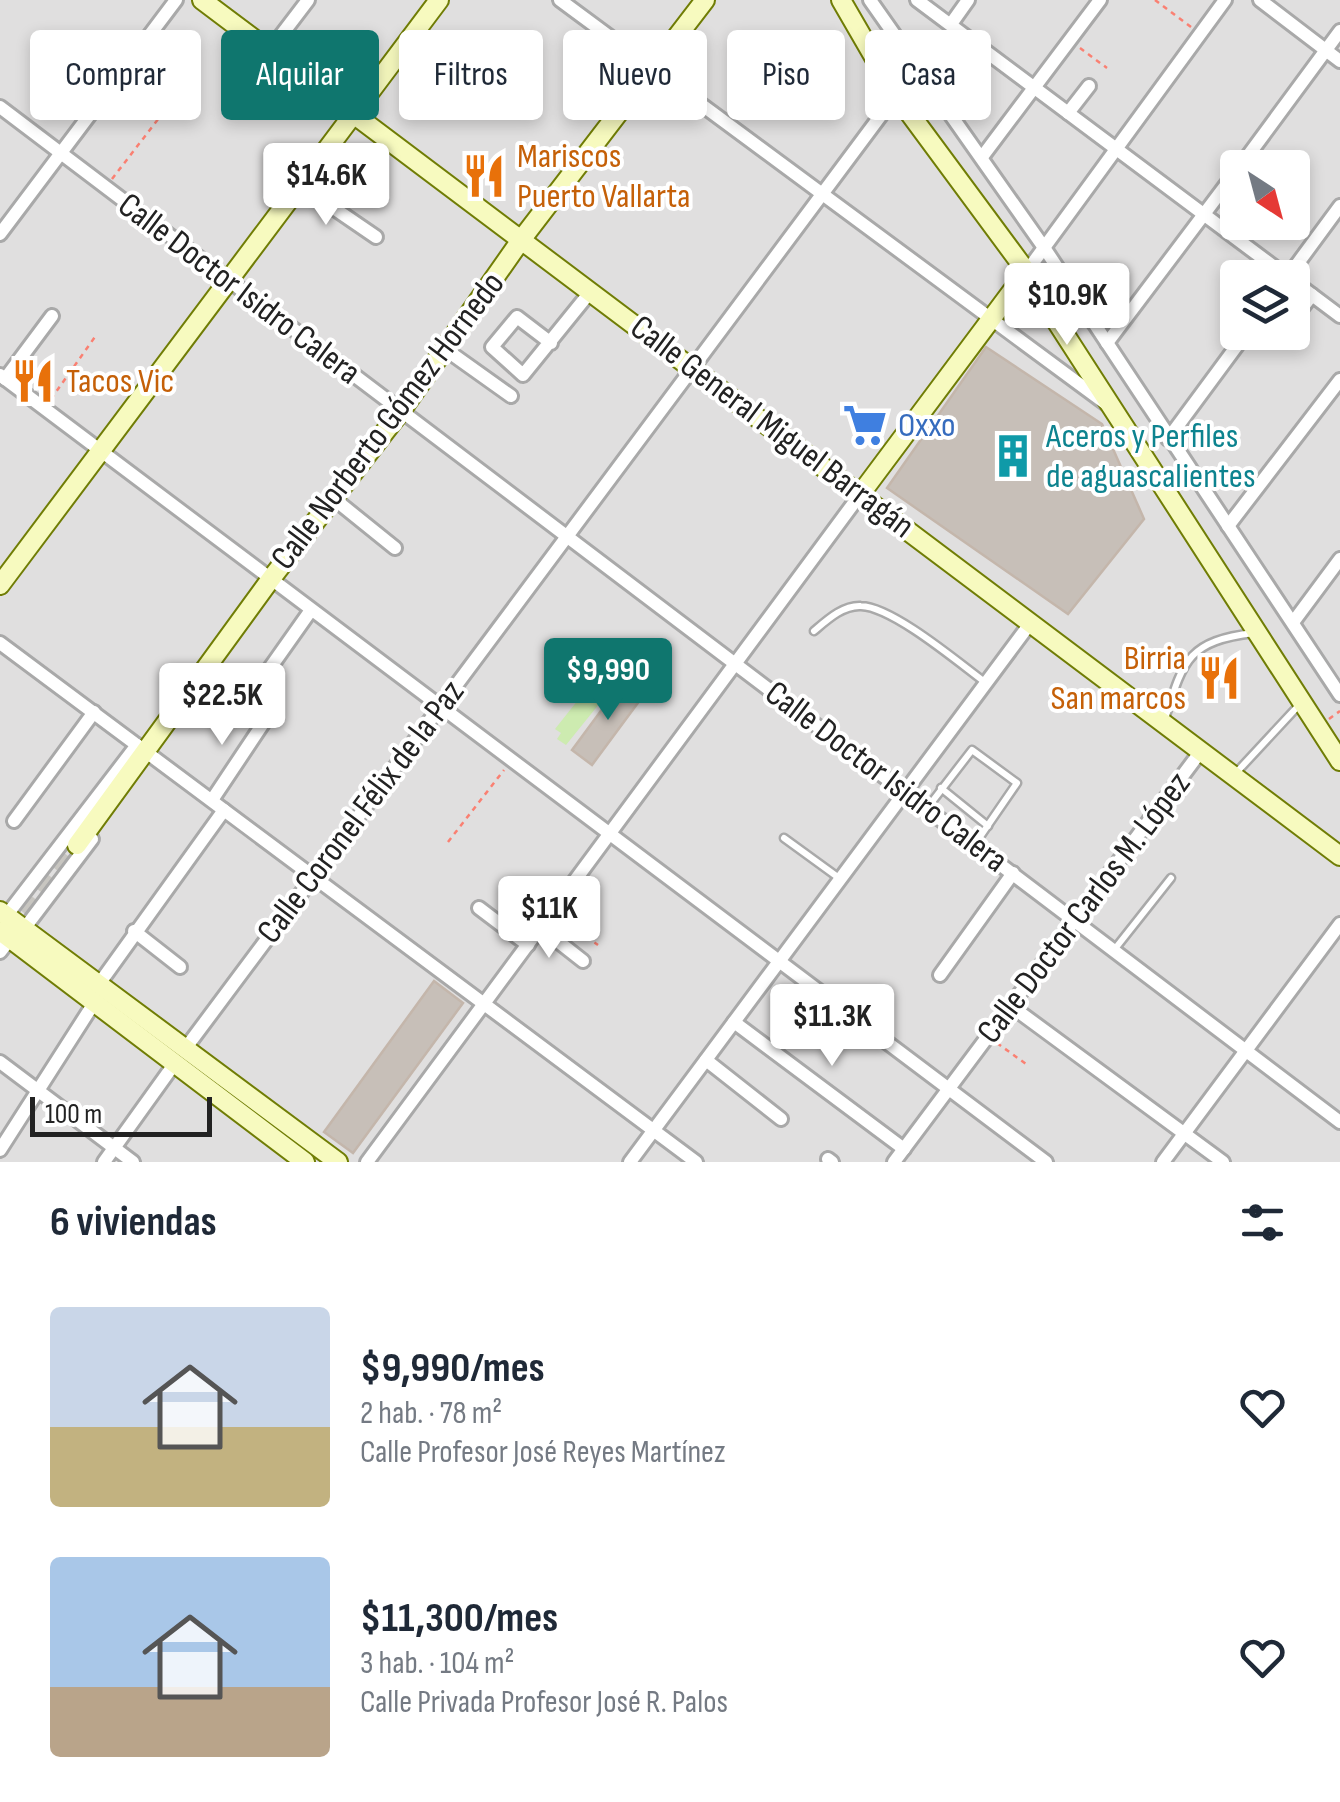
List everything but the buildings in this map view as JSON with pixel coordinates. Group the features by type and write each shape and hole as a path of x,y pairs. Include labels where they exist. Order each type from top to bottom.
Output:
{"main road":[{"name":"Calle General Miguel Barragán","path":"202,0 243,30"},
{"path":"379,81 440,0"},
{"name":"Calle Norberto Gómez Hornedo","path":"682,30 705,0"},
{"path":"840,0 865,43"},
{"path":"0,585 350,120"},
{"name":"Calle General Miguel Barragán","path":"364,120 1340,856"},
{"name":"Calle Norberto Gómez Hornedo","path":"78,845 613,120"},
{"path":"914,120 990,222 996,244 1023,276 1040,310 1051,313 1117,412 1340,761"},
{"path":"859,496 1023,276"},
{"path":"7,929 180,1056 338,1162"},
{"path":"180,1056 305,1162"}],"street":[{"path":"0,234 176,0"},
{"path":"285,30 308,0"},
{"path":"560,0 600,30"},
{"path":"870,0 1045,249 1340,695"},
{"path":"917,0 1266,260"},
{"path":"951,24 968,0"},
{"path":"982,157 1100,0"},
{"path":"1023,276 1226,0"},
{"path":"1260,0 1340,62"},
{"path":"1252,150 1340,32"},
{"path":"1068,114 1089,86"},
{"name":"Calle Doctor Isidro Calera","path":"0,108 1340,1122"},
{"path":"707,110 1117,412"},
{"name":"Calle Coronel Félix de la Paz","path":"104,1162 879,120"},
{"path":"300,185 376,236"},
{"path":"1108,343 1220,193"},
{"path":"1302,260 1340,206"},
{"path":"551,343 516,317 492,346 523,374 551,343 591,291"},
{"path":"1310,298 1312,295 1340,316"},
{"path":"52,316 2,377 1046,1162"},
{"path":"444,348 511,396"},
{"path":"1168,438 1233,350"},
{"path":"1228,526 1340,380"},
{"path":"367,1162 859,496"},
{"path":"333,498 395,548"},
{"path":"1294,621 1340,559"},
{"path":"251,695 311,610"},
{"path":"630,1162 1029,625"},
{"path":"0,643 696,1162"},
{"path":"209,666 251,695 268,709 270,716 212,800"},
{"path":"14,821 94,712"},
{"name":"Calle Norberto Gómez Hornedo","path":"7,929 145,751"},
{"name":"Calle Norberto Gómez Hornedo","path":"7,929 145,751"},
{"name":"Calle Doctor Carlos M. López","path":"894,1162 1202,751"},
{"path":"0,1150 134,931 224,810"},
{"path":"940,975 1013,873"},
{"path":"480,908 528,945"},
{"path":"1162,1162 1340,924"},
{"path":"541,928 584,960"},
{"path":"134,931 180,967"},
{"path":"1011,1006 1222,1162"},
{"path":"734,1022 904,1149"},
{"path":"706,1060 781,1119"},
{"path":"0,1062 134,1162"}],"lane":[{"path":"814,630 836,612 860,606 884,612 986,683"},
{"path":"1164,724 1185,660 1221,637 1256,633"},
{"path":"1234,775 1301,703"},
{"path":"928,807 972,750 1017,783 975,844"},
{"path":"941,788 988,826"},
{"path":"784,838 840,879"},
{"path":"1114,950 1171,878"}],"path":[{"path":"1155,0 1200,34"},
{"path":"1071,41 1107,68"},
{"path":"105,188 158,120"},
{"path":"45,408 97,334"},
{"path":"448,842 511,761"},
{"path":"553,912 598,946"},
{"path":"988,1036 1026,1064"}],"shaded area":[{"path":"0,0 1340,0 1340,1162 0,1162"}],"green space":[{"path":"597,676 612,688 566,745 557,739 561,733 555,729"}],"tunnel":[{"path":"7,934 77,845"}],"place":[{"name":"Mariscos Puerto Vallarta","path":"484,176"},
{"name":"Tacos Vic","path":"33,381"},
{"name":"Oxxo","path":"865,425"},
{"name":"Aceros y Perfiles de aguascalientes","path":"1013,456"},
{"name":"Birria San marcos","path":"1219,678"}]}
